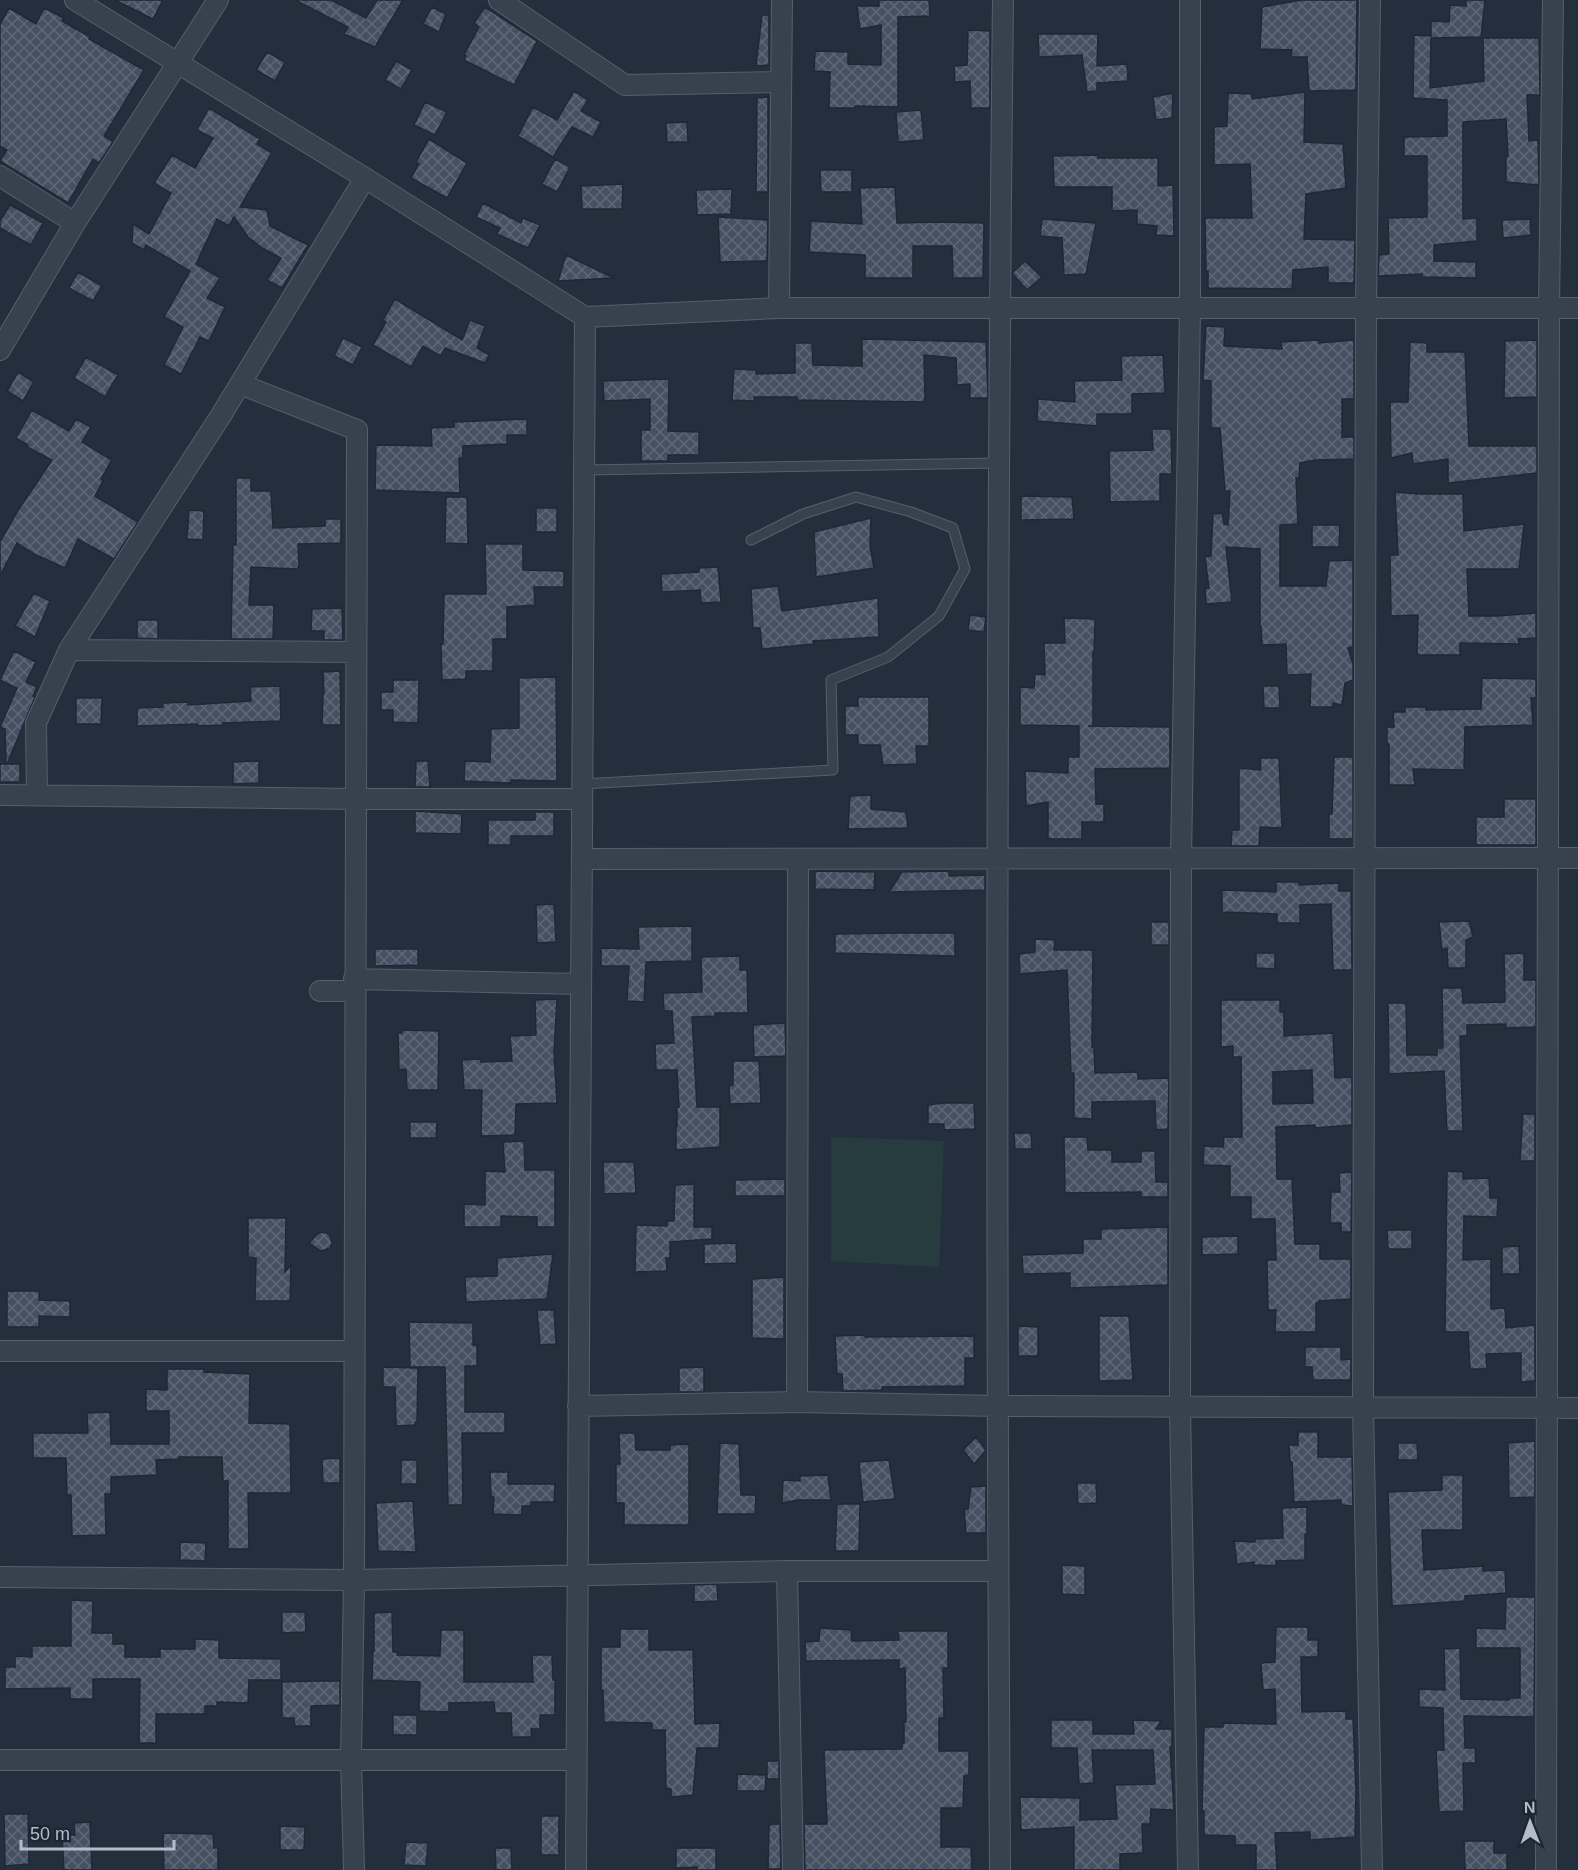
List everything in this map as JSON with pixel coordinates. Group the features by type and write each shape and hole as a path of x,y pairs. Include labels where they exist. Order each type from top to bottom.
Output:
{"street":[{"path":"75,0 365,178 585,317 779,308 1578,308"},
{"path":"0,350 75,223 218,0"},
{"path":"499,0 626,85 781,82"},
{"path":"779,308 782,0"},
{"path":"1000,1870 999,463 1003,0"},
{"path":"1188,1870 1180,1407 1181,858 1190,308 1190,0"},
{"path":"1370,0 1366,307 1364,1406 1372,1870"},
{"path":"1546,1870 1549,308 1553,0"},
{"path":"0,176 75,223"},
{"path":"37,795 36,723 69,650 240,384 365,178"},
{"path":"576,1870 585,317"},
{"path":"240,384 357,430 354,1580 351,1760 354,1870"},
{"path":"69,650 356,652"},
{"path":"0,795 357,799 582,792"},
{"path":"582,859 1578,858"},
{"path":"796,1402 798,859"},
{"path":"320,991 354,985 581,984"},
{"path":"0,1351 353,1352"},
{"path":"578,1406 796,1402 998,1406 1578,1408"},
{"path":"0,1577 354,1580 787,1571 998,1571"},
{"path":"787,1571 793,1870"},
{"path":"0,1760 576,1760"}],"lane":[{"path":"584,470 999,463"},
{"path":"582,792 833,770 831,680 888,657 939,616 965,569 953,528 911,512 856,497 803,514 751,540"}],"green space":[{"path":"831,1137 944,1141 939,1267 831,1261"}],"building":[{"path":"115,0 163,0 153,19"},
{"path":"295,0 331,0 366,18 377,0 403,0 375,47 344,34 348,27"},
{"path":"879,0 929,0 930,16 898,17 898,107 829,108 830,72 814,71 815,51 848,52 848,64 881,65 881,25 860,29 857,6 879,6"},
{"path":"1302,0 1357,0 1356,90 1309,91 1307,57 1291,57 1292,50 1260,49 1262,7"},
{"path":"1466,0 1485,0 1481,37 1431,38 1430,88 1484,81 1483,38 1539,38 1540,95 1527,95 1529,141 1538,140 1539,185 1506,182 1506,156 1508,156 1506,119 1463,122 1463,219 1477,218 1477,241 1434,245 1434,261 1476,262 1476,278 1422,277 1422,274 1378,276 1379,255 1389,254 1388,218 1427,217 1427,156 1404,156 1404,137 1447,136 1447,100 1413,98 1414,35 1431,36 1431,21 1449,22 1450,5 1466,6"},
{"path":"432,7 446,14 439,32 423,24"},
{"path":"485,7 537,41 514,85 464,60 466,56 464,55 479,27 474,23"},
{"path":"9,8 36,24 44,8 64,18 62,21 90,37 89,39 144,70 104,136 113,142 99,163 93,159 68,203 0,161 7,150 0,146 0,25"},
{"path":"762,15 769,15 769,65 756,66"},
{"path":"968,30 990,31 990,108 971,108 970,81 955,82 954,66 967,65"},
{"path":"1038,34 1098,34 1097,66 1127,64 1128,81 1097,83 1097,91 1087,92 1082,55 1039,57"},
{"path":"267,52 285,62 275,81 256,70"},
{"path":"396,61 412,70 401,89 385,80"},
{"path":"574,91 588,100 581,111 601,122 593,137 572,127 553,157 518,136 533,107 557,120"},
{"path":"1305,92 1304,142 1343,144 1346,188 1306,194 1304,239 1355,240 1354,283 1328,283 1328,267 1293,270 1292,289 1208,288 1205,218 1252,218 1250,164 1214,165 1214,127 1227,126 1228,93 1252,94 1252,99"},
{"path":"1173,93 1172,118 1156,120 1153,97"},
{"path":"768,97 768,192 756,192 757,98"},
{"path":"425,102 447,112 435,135 414,125"},
{"path":"209,108 260,139 257,144 272,153 240,207 267,210 270,226 308,245 282,288 267,280 281,258 248,237 234,217 229,226 217,219 196,264 220,278 207,298 225,307 209,341 200,337 181,374 164,365 183,327 164,317 190,271 146,245 144,250 132,243 133,224 149,234 171,193 154,183 172,155 195,168 213,138 197,130"},
{"path":"921,110 924,140 898,142 896,112"},
{"path":"687,122 688,142 667,142 666,123"},
{"path":"429,139 467,163 447,198 411,178 419,164 416,162"},
{"path":"1098,155 1098,158 1158,158 1158,186 1173,185 1174,236 1156,235 1157,226 1137,224 1137,210 1112,211 1112,187 1054,187 1053,156"},
{"path":"555,159 570,167 557,192 542,184"},
{"path":"820,170 852,170 852,192 821,192"},
{"path":"623,184 622,209 582,209 581,186"},
{"path":"895,187 897,223 984,223 983,278 953,278 952,246 913,246 913,278 865,278 865,255 809,252 811,221 862,224 860,188"},
{"path":"732,189 731,214 697,215 696,190"},
{"path":"483,203 521,223 523,218 540,225 528,248 497,234 500,228 476,217"},
{"path":"10,205 43,223 31,245 0,228 0,221"},
{"path":"718,217 768,220 767,261 720,262"},
{"path":"1042,219 1096,223 1086,274 1064,275 1062,238 1040,236"},
{"path":"1530,219 1531,235 1503,238 1502,220"},
{"path":"566,255 614,278 558,281"},
{"path":"1025,261 1042,277 1027,290 1012,273"},
{"path":"78,272 102,286 93,301 69,288"},
{"path":"395,299 462,340 470,320 485,326 477,348 489,355 485,363 445,348 441,356 423,346 411,367 373,345 386,322 383,320"},
{"path":"1206,326 1225,327 1224,346 1282,349 1281,342 1319,340 1319,343 1354,340 1354,399 1342,399 1342,437 1354,437 1354,459 1316,460 1300,463 1299,478 1296,478 1298,524 1280,525 1280,586 1326,586 1329,561 1353,560 1353,647 1348,648 1353,664 1353,680 1345,683 1342,705 1333,703 1333,707 1310,707 1311,674 1287,675 1286,644 1262,645 1260,549 1226,547 1232,602 1206,604 1205,588 1209,588 1205,557 1211,556 1213,514 1222,513 1224,524 1228,525 1230,491 1225,491 1220,428 1211,428 1211,381 1203,380"},
{"path":"343,338 362,347 353,365 334,356"},
{"path":"862,339 986,342 988,398 970,398 970,384 957,385 956,358 924,355 924,402 797,400 797,397 754,397 754,401 732,400 734,369 756,370 756,374 795,373 795,343 812,343 813,365 862,366"},
{"path":"1537,340 1537,397 1504,398 1505,341"},
{"path":"1410,342 1427,343 1427,352 1465,352 1469,446 1537,446 1537,473 1448,483 1448,459 1413,464 1412,453 1391,458 1390,402 1408,402"},
{"path":"1163,355 1165,393 1132,394 1132,414 1097,414 1097,426 1037,421 1038,399 1075,402 1074,381 1122,380 1121,356"},
{"path":"86,357 118,375 105,397 74,378"},
{"path":"18,372 34,382 23,401 7,391"},
{"path":"669,379 668,431 699,432 699,455 668,455 668,461 641,461 641,430 650,430 650,399 604,401 603,381"},
{"path":"32,410 69,431 76,419 91,427 82,442 112,460 101,479 103,481 95,496 138,522 114,559 78,539 65,568 34,554 17,543 0,576 0,542 52,460 27,447 28,445 16,438"},
{"path":"527,419 527,435 507,435 507,444 463,446 463,458 459,458 460,493 375,490 376,445 432,446 431,428 454,427 454,422"},
{"path":"1152,429 1171,429 1172,474 1160,474 1160,501 1110,502 1109,451 1153,450"},
{"path":"236,478 251,478 251,491 271,491 273,528 325,526 325,519 341,519 341,543 298,544 299,565 297,569 251,567 249,605 274,605 273,639 231,639 233,545 236,545"},
{"path":"1395,492 1463,494 1464,531 1524,524 1519,569 1467,569 1469,616 1536,613 1536,638 1518,639 1519,644 1460,643 1460,655 1417,655 1418,615 1391,616 1390,555 1398,555"},
{"path":"1021,496 1072,497 1074,519 1021,520"},
{"path":"446,497 467,497 468,544 445,543"},
{"path":"536,508 557,508 557,532 536,532"},
{"path":"189,510 204,511 203,540 187,539"},
{"path":"871,518 870,546 874,568 816,577 814,532"},
{"path":"1312,525 1340,525 1339,547 1312,547"},
{"path":"485,544 523,544 523,570 564,571 564,587 534,587 535,605 507,607 507,639 493,639 493,671 466,671 466,679 442,680 441,644 443,644 444,594 486,594"},
{"path":"718,567 721,602 701,603 700,590 662,592 661,574 699,572 699,568"},
{"path":"778,586 782,611 878,598 879,637 813,641 814,644 762,649 760,628 753,628 751,589"},
{"path":"34,593 50,601 35,637 15,626"},
{"path":"342,608 343,640 324,640 324,631 311,631 312,609"},
{"path":"970,615 986,617 984,632 968,630"},
{"path":"1064,618 1095,619 1093,726 1088,726 1170,727 1170,768 1095,769 1096,804 1104,804 1104,822 1082,822 1082,839 1048,839 1048,802 1026,806 1025,771 1068,773 1068,757 1079,757 1079,726 1020,725 1020,687 1034,688 1035,674 1045,675 1044,643 1065,643"},
{"path":"137,620 158,620 158,639 137,638"},
{"path":"14,651 36,662 26,682 37,687 7,764 20,764 20,782 0,782 0,764 6,764 5,729 0,727 17,688 0,680"},
{"path":"340,671 341,725 322,725 323,672"},
{"path":"556,677 557,781 511,780 511,783 464,781 465,761 490,762 491,729 519,728 519,678"},
{"path":"1482,678 1536,679 1536,698 1531,698 1533,725 1465,727 1464,770 1413,769 1415,785 1389,785 1387,727 1394,727 1393,712 1405,712 1405,707 1426,707 1426,710 1481,709"},
{"path":"393,680 419,680 418,723 393,722 393,710 381,710 381,692 393,692"},
{"path":"280,686 281,721 198,726 198,724 137,726 137,708 163,707 163,703 188,702 188,705 251,701 250,687"},
{"path":"1263,686 1279,686 1280,708 1264,708"},
{"path":"858,697 929,697 929,746 916,746 917,764 883,765 880,745 858,745 858,735 845,735 845,706 858,706"},
{"path":"76,698 102,698 101,724 76,724"},
{"path":"1334,757 1353,757 1353,839 1329,839"},
{"path":"1260,758 1279,758 1282,828 1260,827 1259,846 1231,846 1232,830 1239,830 1239,768 1261,770"},
{"path":"259,761 259,783 233,784 233,762"},
{"path":"416,761 428,761 430,787 415,787"},
{"path":"871,795 871,809 906,812 908,828 848,829 850,796"},
{"path":"1504,799 1536,799 1536,845 1476,845 1476,817 1504,817"},
{"path":"415,811 462,814 461,834 415,833"},
{"path":"535,812 554,812 554,836 511,836 511,845 488,845 488,820 535,820"},
{"path":"815,871 875,872 874,890 815,889"},
{"path":"949,871 949,876 985,875 985,890 889,892 902,872"},
{"path":"1276,882 1299,882 1299,885 1339,883 1339,891 1351,891 1352,970 1333,970 1331,904 1300,905 1300,923 1277,923 1277,914 1222,912 1222,890 1276,892"},
{"path":"554,904 556,942 537,943 536,905"},
{"path":"1469,921 1473,937 1466,940 1466,968 1448,968 1447,948 1442,950 1439,922"},
{"path":"1151,922 1169,922 1169,945 1151,945"},
{"path":"692,926 692,961 646,962 644,1002 627,1001 629,966 601,966 601,948 639,949 638,927"},
{"path":"955,933 955,956 835,953 835,934"},
{"path":"1035,939 1055,940 1054,950 1093,950 1092,1047 1094,1047 1095,1073 1138,1072 1138,1079 1169,1078 1168,1129 1156,1130 1155,1101 1092,1102 1092,1119 1074,1118 1074,1073 1071,1073 1067,970 1020,974 1019,954 1035,952"},
{"path":"375,949 418,949 418,965 375,966"},
{"path":"1256,953 1275,953 1275,969 1256,968"},
{"path":"1524,953 1524,980 1536,980 1536,1027 1506,1028 1506,1024 1467,1025 1467,1036 1460,1036 1463,1131 1447,1131 1444,1071 1389,1074 1388,1003 1406,1003 1407,1055 1437,1055 1437,1048 1443,1048 1442,988 1462,988 1463,1003 1505,1002 1504,954"},
{"path":"740,956 740,970 747,970 748,1013 715,1013 715,1016 692,1017 697,1107 720,1107 720,1147 676,1150 677,1107 679,1107 677,1070 656,1070 655,1044 674,1043 672,1011 664,1011 663,993 702,992 701,957"},
{"path":"557,999 554,1053 557,1103 516,1104 515,1135 481,1136 482,1090 464,1090 462,1060 512,1061 510,1036 536,1035 535,1000"},
{"path":"1221,1000 1280,1000 1280,1012 1284,1012 1284,1036 1333,1033 1335,1078 1352,1077 1352,1125 1315,1128 1315,1125 1276,1127 1277,1179 1292,1179 1295,1244 1320,1244 1320,1259 1351,1259 1351,1299 1316,1303 1316,1332 1275,1332 1276,1310 1268,1310 1267,1260 1276,1260 1275,1219 1251,1219 1251,1197 1230,1197 1230,1166 1203,1165 1204,1146 1223,1147 1224,1137 1242,1137 1241,1057 1233,1057 1233,1046 1221,1047","holes":["1312,1070 1313,1103 1273,1104 1273,1072"]},
{"path":"785,1023 786,1056 754,1057 753,1025"},
{"path":"402,1030 439,1031 438,1090 407,1090 406,1069 399,1070 398,1033 402,1033"},
{"path":"733,1061 759,1061 761,1103 730,1104 729,1086 733,1085"},
{"path":"974,1103 975,1129 944,1130 944,1124 928,1124 928,1105"},
{"path":"1523,1114 1535,1114 1535,1161 1520,1161"},
{"path":"410,1122 437,1122 436,1138 410,1138"},
{"path":"1014,1133 1031,1133 1032,1149 1015,1149"},
{"path":"1064,1137 1087,1137 1088,1150 1112,1150 1112,1162 1141,1162 1141,1151 1155,1151 1156,1182 1168,1182 1168,1197 1141,1197 1141,1192 1065,1193"},
{"path":"524,1141 525,1170 555,1170 555,1227 537,1227 537,1217 501,1216 501,1227 464,1227 464,1204 485,1205 485,1171 505,1172 503,1142"},
{"path":"603,1162 634,1162 636,1193 604,1194"},
{"path":"1447,1171 1463,1172 1463,1179 1489,1178 1490,1198 1498,1198 1497,1217 1464,1216 1463,1260 1491,1259 1491,1309 1505,1308 1506,1328 1535,1325 1535,1381 1521,1382 1521,1353 1486,1354 1487,1369 1470,1369 1468,1332 1445,1332"},
{"path":"1352,1172 1351,1232 1341,1232 1341,1223 1330,1223 1331,1192 1340,1192 1339,1173"},
{"path":"785,1179 785,1196 735,1196 735,1180"},
{"path":"694,1184 694,1227 712,1227 712,1239 670,1242 670,1258 666,1258 667,1271 635,1272 636,1225 667,1226 667,1221 674,1221 675,1185"},
{"path":"248,1218 286,1218 285,1272 291,1265 290,1301 255,1301 256,1258 248,1257"},
{"path":"1168,1227 1168,1285 1070,1288 1070,1273 1023,1274 1022,1255 1083,1253 1083,1239 1101,1239 1101,1229"},
{"path":"1387,1230 1412,1230 1412,1249 1388,1249"},
{"path":"323,1232 329,1234 332,1243 330,1248 321,1251 309,1243 317,1234"},
{"path":"1238,1236 1238,1254 1202,1255 1202,1237"},
{"path":"736,1243 737,1263 704,1264 704,1244"},
{"path":"1519,1246 1520,1274 1502,1274 1502,1247"},
{"path":"553,1254 547,1299 466,1302 465,1277 497,1276 497,1258"},
{"path":"784,1277 784,1339 752,1338 752,1279"},
{"path":"7,1291 39,1291 39,1300 70,1301 70,1317 39,1316 39,1327 7,1327"},
{"path":"537,1310 554,1310 556,1344 540,1345"},
{"path":"1099,1316 1129,1316 1133,1380 1099,1381"},
{"path":"409,1322 473,1323 473,1345 477,1345 477,1366 465,1366 465,1412 505,1412 505,1433 462,1433 463,1505 448,1505 445,1367 410,1367"},
{"path":"1018,1326 1038,1327 1038,1356 1018,1356"},
{"path":"865,1335 865,1337 974,1336 974,1358 965,1358 965,1386 882,1387 882,1390 843,1391 842,1374 837,1374 835,1336"},
{"path":"1305,1347 1341,1347 1341,1360 1351,1359 1351,1380 1313,1380 1312,1367 1305,1367"},
{"path":"383,1367 418,1368 417,1422 415,1425 396,1426 395,1387 383,1387"},
{"path":"704,1367 704,1392 679,1392 679,1368"},
{"path":"167,1369 204,1369 204,1372 250,1374 249,1423 290,1424 291,1493 248,1493 249,1549 228,1549 228,1481 223,1481 222,1457 179,1457 179,1459 156,1460 157,1475 111,1477 111,1494 105,1494 106,1535 72,1536 71,1495 67,1495 66,1458 33,1458 33,1433 88,1433 87,1413 110,1412 111,1444 169,1444 169,1411 146,1411 146,1389 167,1390"},
{"path":"1298,1432 1318,1432 1318,1457 1352,1457 1353,1506 1341,1505 1341,1500 1294,1502 1289,1445 1298,1445"},
{"path":"619,1433 635,1433 636,1450 670,1450 670,1445 689,1444 689,1525 624,1525 624,1503 616,1503 616,1464 620,1464"},
{"path":"976,1437 986,1450 974,1464 963,1450"},
{"path":"1535,1441 1535,1497 1509,1498 1508,1443"},
{"path":"720,1443 739,1444 741,1495 756,1495 755,1514 717,1514"},
{"path":"1398,1443 1417,1443 1418,1460 1398,1460"},
{"path":"340,1458 340,1483 323,1483 322,1459"},
{"path":"401,1460 417,1460 417,1484 401,1484"},
{"path":"889,1460 895,1499 863,1502 859,1462"},
{"path":"490,1472 508,1472 508,1484 555,1484 554,1502 531,1502 531,1506 522,1506 522,1515 493,1514 494,1497 491,1497"},
{"path":"828,1475 831,1500 798,1500 782,1503 783,1480 800,1481 800,1476"},
{"path":"1442,1475 1463,1475 1463,1530 1422,1530 1424,1570 1483,1566 1483,1571 1505,1570 1506,1593 1465,1596 1465,1601 1392,1606 1388,1492 1442,1490"},
{"path":"1077,1483 1096,1483 1097,1503 1078,1504"},
{"path":"986,1486 986,1533 966,1533 964,1509 968,1509 971,1487"},
{"path":"413,1501 416,1552 378,1551 376,1503"},
{"path":"837,1504 860,1504 859,1551 835,1551"},
{"path":"1307,1507 1305,1560 1276,1561 1276,1566 1254,1565 1254,1562 1237,1564 1234,1541 1255,1542 1255,1539 1283,1538 1282,1508"},
{"path":"180,1542 206,1543 205,1561 180,1560"},
{"path":"1062,1565 1085,1566 1085,1595 1062,1594"},
{"path":"717,1584 718,1601 694,1602 694,1585"},
{"path":"1506,1597 1535,1597 1534,1717 1464,1716 1465,1748 1475,1748 1476,1763 1463,1763 1464,1811 1439,1812 1436,1750 1444,1750 1443,1708 1419,1707 1419,1689 1445,1690 1444,1649 1460,1648 1461,1699 1509,1700 1509,1698 1520,1698 1520,1648 1476,1648 1476,1628 1505,1629"},
{"path":"71,1600 93,1601 92,1633 113,1633 113,1644 125,1644 125,1657 160,1657 160,1649 195,1649 195,1639 219,1640 219,1658 281,1659 281,1680 249,1680 248,1703 217,1702 217,1706 205,1706 205,1714 156,1714 156,1743 139,1743 140,1679 93,1679 93,1699 70,1699 70,1688 5,1689 5,1667 15,1667 15,1656 32,1657 32,1646 71,1646"},
{"path":"282,1612 305,1612 306,1632 282,1633"},
{"path":"392,1612 393,1652 398,1652 397,1655 440,1656 441,1630 464,1630 464,1682 533,1682 532,1655 552,1655 555,1715 540,1715 540,1729 531,1729 532,1737 512,1737 511,1713 495,1713 494,1702 449,1703 449,1712 419,1711 420,1682 372,1680 374,1613"},
{"path":"1276,1627 1308,1627 1308,1640 1318,1640 1318,1657 1301,1657 1302,1712 1346,1711 1346,1719 1353,1719 1355,1837 1310,1840 1310,1832 1275,1833 1277,1870 1256,1870 1256,1845 1235,1845 1235,1836 1204,1835 1204,1811 1202,1811 1204,1727 1223,1727 1223,1723 1276,1724 1275,1689 1263,1690 1261,1663 1275,1662"},
{"path":"820,1628 851,1630 852,1641 899,1640 898,1631 948,1631 948,1668 943,1668 944,1718 939,1718 939,1751 969,1751 969,1775 964,1776 963,1808 941,1808 941,1847 971,1847 972,1870 805,1870 804,1824 827,1824 824,1750 902,1749 904,1722 906,1722 905,1668 899,1669 899,1660 806,1661 805,1642 819,1641"},
{"path":"620,1629 649,1629 649,1650 693,1650 695,1724 720,1723 719,1748 697,1748 693,1795 671,1797 671,1789 666,1788 665,1730 652,1730 652,1723 604,1722 601,1647 620,1647"},
{"path":"340,1681 340,1705 311,1706 311,1726 295,1726 294,1718 282,1718 282,1682"},
{"path":"393,1715 417,1715 417,1735 393,1735"},
{"path":"1051,1720 1093,1720 1093,1734 1134,1734 1133,1720 1161,1721 1156,1729 1172,1729 1172,1746 1170,1747 1174,1810 1151,1809 1150,1824 1142,1824 1143,1853 1120,1854 1120,1870 1074,1870 1074,1827 1021,1830 1020,1797 1080,1798 1080,1820 1117,1819 1115,1785 1155,1784 1153,1750 1092,1750 1094,1783 1079,1784 1077,1748 1051,1748"},
{"path":"767,1761 779,1761 779,1779 767,1779"},
{"path":"737,1774 766,1775 765,1791 737,1791"},
{"path":"4,1814 28,1814 29,1864 5,1866"},
{"path":"541,1816 559,1816 559,1855 541,1855"},
{"path":"90,1822 92,1870 64,1870 62,1835 75,1835 74,1823"},
{"path":"780,1824 781,1869 768,1869 769,1826"},
{"path":"280,1826 305,1827 304,1850 280,1850"},
{"path":"163,1833 213,1834 214,1848 218,1848 218,1870 164,1870"},
{"path":"1464,1841 1494,1841 1494,1853 1507,1853 1507,1870 1465,1870"},
{"path":"406,1842 428,1843 426,1866 404,1865"},
{"path":"495,1848 511,1848 512,1870 496,1870"},
{"path":"676,1848 716,1848 716,1870 697,1870 697,1867 676,1868"}]}
